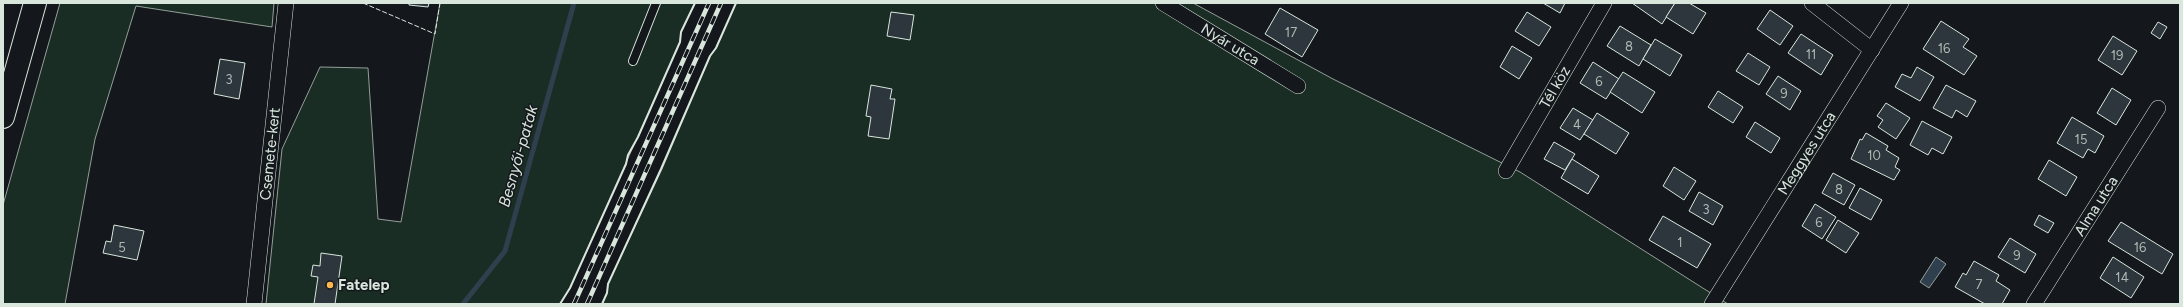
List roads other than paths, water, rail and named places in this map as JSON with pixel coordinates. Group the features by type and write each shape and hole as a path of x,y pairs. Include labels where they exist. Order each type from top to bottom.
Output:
{"main road":[{"path":"3,117 35,3"}],"street":[{"name":"Csemete-kert","path":"254,304 286,3"},
{"name":"Nyár utca","path":"1163,3 1298,86"},
{"name":"Tél köz","path":"1506,171 1604,3"},
{"path":"1812,3 1872,50"},
{"name":"Meggyes utca","path":"1712,304 1901,3"},
{"name":"Alma utca","path":"2034,304 2088,222 2158,108"}],"lane":[{"path":"632,61 656,3"}],"water":[{"path":"1936,257 1946,264 1929,288 1920,282"}],"waterway":[{"name":"Besnyői-patak","path":"463,304 505,251 574,3"}],"railway":[{"path":"574,304 709,3"},
{"path":"587,304 721,3"}],"place":[{"name":"Fatelep","path":"330,285"}]}
